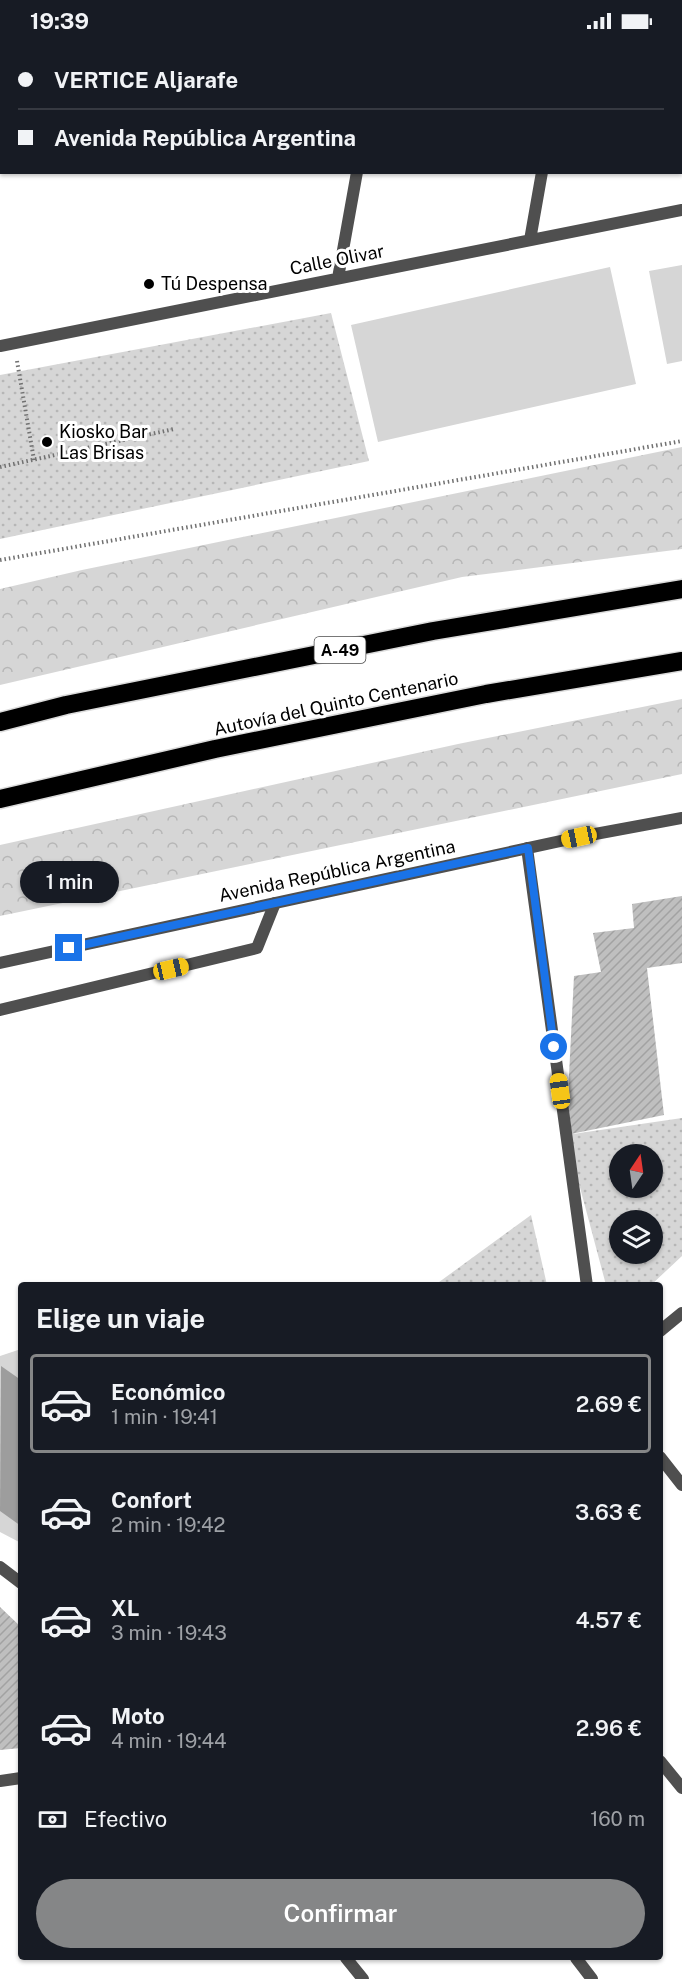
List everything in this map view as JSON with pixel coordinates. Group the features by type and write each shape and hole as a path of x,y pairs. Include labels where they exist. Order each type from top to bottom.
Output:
{"highway":[{"name":"A-49","path":"0,722 66,705 433,631 682,589"},
{"name":"Autovía del Quinto Centenario","path":"0,799 215,749 486,694 682,661"}],"street":[{"path":"338,278 357,174"},
{"path":"530,240 542,174"},
{"name":"Calle Olivar","path":"0,346 682,210"},
{"name":"Avenida República Argentina","path":"0,963 528,848 682,818"},
{"path":"528,848 586,1282"},
{"path":"0,1010 257,948 275,903"},
{"path":"663,1329 682,1313"},
{"path":"663,1461 682,1485"},
{"path":"0,1567 17,1580"},
{"path":"0,1572 17,1580"},
{"path":"663,1765 682,1788"},
{"path":"0,1781 18,1778"},
{"path":"348,1960 363,1979"},
{"path":"578,1960 592,1979"}],"path":[{"path":"14,343 34,460"},
{"path":"0,467 174,429"},
{"path":"0,560 682,441"}],"green space":[{"path":"682,265 682,361 667,364 649,271"},
{"path":"610,267 636,384 378,442 351,325"},
{"path":"331,313 369,461 0,539 0,375"},
{"path":"682,447 682,549 462,577 0,685 0,589 82,570"},
{"path":"682,699 682,774 0,916 0,845 458,744"},
{"path":"682,1118 682,1256 654,1282 605,1282 566,1135"},
{"path":"531,1215 546,1282 439,1282"},
{"path":"18,1350 18,1541 0,1532 0,1356"}],"shaded area":[{"path":"1,1366 18,1378 18,1524 0,1511"}],"building":[{"path":"682,896 682,963 647,968 664,1115 566,1135 574,976 601,972 593,933 634,928 632,904"},
{"path":"0,1607 18,1624 18,1748 0,1750"}],"place":[{"name":"Tú Despensa","path":"149,284"},
{"name":"Kiosko Bar Las Brisas","path":"47,442"}],"route":[{"path":"69,948 528,848 554,1047"}]}
